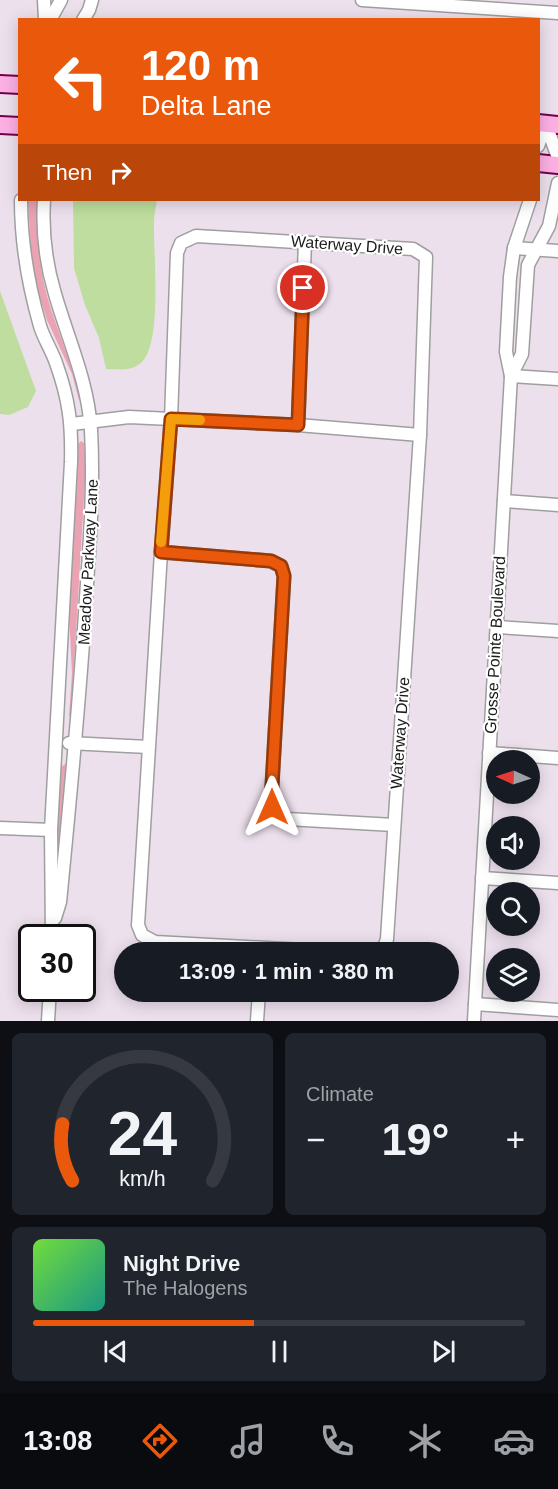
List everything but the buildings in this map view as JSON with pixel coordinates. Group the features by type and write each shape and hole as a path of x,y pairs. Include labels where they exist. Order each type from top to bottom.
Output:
{"main road":[{"path":"0,84 18,85"},
{"path":"0,125 18,126"},
{"path":"540,163 558,165"}],"street":[{"path":"44,0 45,18"},
{"path":"51,18 61,0"},
{"path":"84,18 92,0"},
{"path":"362,0 558,12"},
{"path":"540,141 547,124"},
{"path":"547,124 558,158"},
{"name":"Grosse Pointe Boulevard","path":"511,376 522,354 528,265 549,226 558,183"},
{"name":"Meadow Parkway Lane","path":"21,201 21,238 27,276 41,328 56,362 67,397 72,424 51,830 52,924"},
{"name":"Meadow Parkway Lane","path":"44,201 45,256 84,383 90,422 93,476 82,668 60,902 54,924"},
{"name":"Grosse Pointe Boulevard","path":"489,750 511,376 506,352 510,277 514,248 530,201"},
{"path":"540,201 555,203"},
{"name":"Waterway Drive","path":"155,942 142,935 138,925 148,747 171,419 177,253 182,243 196,236 413,249 426,257 420,435 386,942"},
{"path":"298,425 305,242"},
{"path":"514,248 558,251"},
{"path":"511,376 558,379"},
{"path":"72,424 129,417 298,425 420,435"},
{"path":"504,501 558,505"},
{"path":"161,552 271,561 281,566 284,576 271,791 272,807 277,814 287,819 393,825"},
{"path":"496,627 558,632"},
{"path":"56,742 148,747"},
{"path":"540,757 558,758"},
{"name":"Grosse Pointe Boulevard","path":"474,1021 486,804"},
{"path":"0,828 51,830"},
{"path":"482,878 558,883"},
{"path":"48,1021 49,1002"},
{"path":"257,1021 258,1002"},
{"path":"475,1004 558,1010"}],"shaded area":[{"path":"28,201 37,201 43,279 72,369 79,400 72,374 47,320 32,265"},
{"path":"73,201 157,201 154,220 155,318 148,353 141,363 133,368 106,369 99,338 85,305 74,268"},
{"path":"0,291 36,391 28,407 9,415 0,414"},
{"path":"81,441 84,443 86,464 71,716 69,716 72,674 69,612 78,444"},
{"path":"65,764 67,767 57,897 54,897 60,768"}],"slow traffic":[{"path":"161,542 171,419 200,420"}],"route":[{"path":"272,807 284,576 281,566 271,561 161,552 171,419 298,425 303,288"}]}
